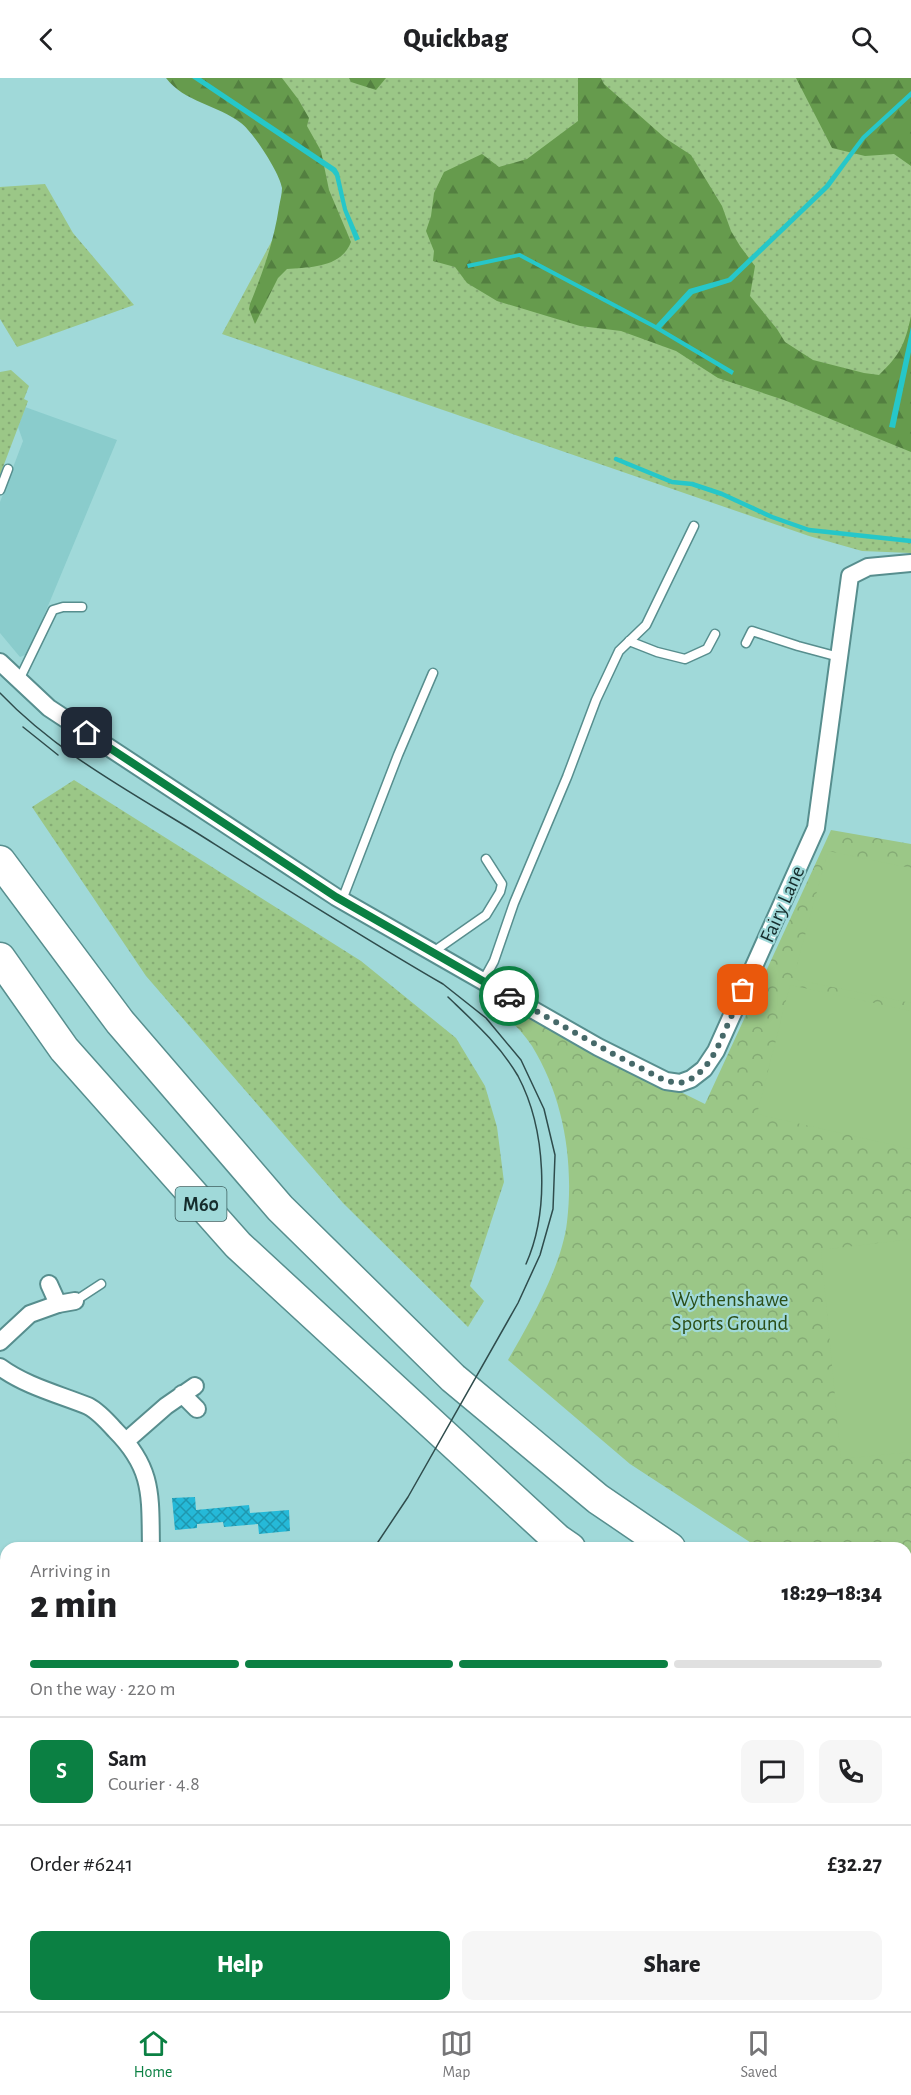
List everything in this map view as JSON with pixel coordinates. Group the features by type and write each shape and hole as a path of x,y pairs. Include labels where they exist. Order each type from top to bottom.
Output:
{"highway":[{"name":"M60","path":"0,861 120,1022 280,1208 453,1378 598,1499 661,1542"},
{"name":"M60","path":"0,958 64,1049 238,1245 548,1532 562,1542"}],"street":[{"name":"Fairy Lane","path":"0,662 49,708 342,900 598,1047 666,1081 680,1083 691,1079 704,1069 716,1051 816,828 850,576 868,567 911,563"},
{"path":"0,1342 30,1314 66,1302 49,1284"},
{"path":"0,1367 10,1375 92,1408 126,1441 143,1466 150,1496 151,1542"},
{"path":"126,1441 188,1390 197,1409"}],"lane":[{"path":"0,490 8,469"},
{"path":"483,981 494,962 514,903 567,777 596,700 619,651 646,625 694,526"},
{"path":"19,680 53,610 63,607 82,607"},
{"path":"746,643 752,631 839,657"},
{"path":"629,641 657,652 686,659 707,649 715,634"},
{"path":"342,900 433,673"},
{"path":"433,952 486,915 493,907 502,884 486,859"},
{"path":"66,1302 101,1284"}],"shaded area":[{"path":"25,407 117,440 28,654 20,657 0,633 0,502 23,441 18,427"}],"green space":[{"path":"166,78 282,78 309,118 307,126 321,151 329,190 351,242 340,257 332,261 315,266 287,269 278,278 255,324 249,309 274,232 282,193 280,181 265,153 241,123 182,93"},
{"path":"235,78 911,78 911,553 862,551 809,536 222,334 306,177"},
{"path":"349,78 386,78 376,90 351,82"},
{"path":"578,78 601,78 604,84 665,138 691,155 722,206 731,231 755,266 750,296 785,342 813,360 879,375 901,348 911,316 911,452 784,400 718,378 676,351 621,331 580,326 497,301 467,283 455,267 433,261 434,251 426,231 431,216 434,193 444,172 482,154 499,167 527,159 578,121"},
{"path":"796,78 911,78 911,166 894,154 865,156 832,148"},
{"path":"45,184 73,233 134,305 17,347 0,319 0,187"},
{"path":"11,370 29,386 24,399 28,401 0,475 0,372"},
{"path":"74,780 361,961 456,1038 485,1086 497,1127 504,1182 470,1286 484,1301 468,1327 343,1203 146,976 32,807"},
{"name":"Wythenshawe Sports Ground","path":"831,830 911,844 911,1542 750,1542 630,1464 508,1360 544,1293 559,1257 567,1222 569,1176 559,1109 543,1066 528,1040 490,998 705,1104"},
{"path":"828,851 911,868 911,1003 793,979"},
{"path":"790,985 911,1011 911,1149 757,1114"},
{"path":"911,1239 911,1452 841,1459 821,1250"}],"water":[{"path":"192,78 201,78 336,168 347,209 360,239 355,241 332,172"},
{"path":"911,91 911,97 865,139 829,188 731,282 693,294 661,328 734,371 732,375 653,328 519,257 468,268 467,264 520,253 656,325 689,289 728,278 825,185 862,136"},
{"path":"911,327 911,352 895,428 889,427"}],"building":[{"path":"195,1497 196,1510 249,1505 250,1513 289,1510 290,1531 259,1534 258,1524 224,1527 223,1522 197,1524 197,1528 175,1530 172,1498"}],"waterway":[{"path":"616,459 672,482 692,484 722,494 772,517 809,530 911,541"}],"tram line":[{"path":"0,693 45,734 94,769 350,929 443,984 486,1018 521,1060 544,1109 555,1155 553,1209 540,1255 518,1303 408,1497 378,1542"},
{"path":"23,727 58,755"},
{"path":"448,997 486,1034 511,1065 527,1097 534,1120 539,1145 541,1195 534,1243 526,1264"}],"way so far":[{"path":"509,996 598,1047 666,1081 680,1083 691,1079 704,1069 716,1051 743,990"}],"route":[{"path":"87,733 336,897 509,996"}]}
